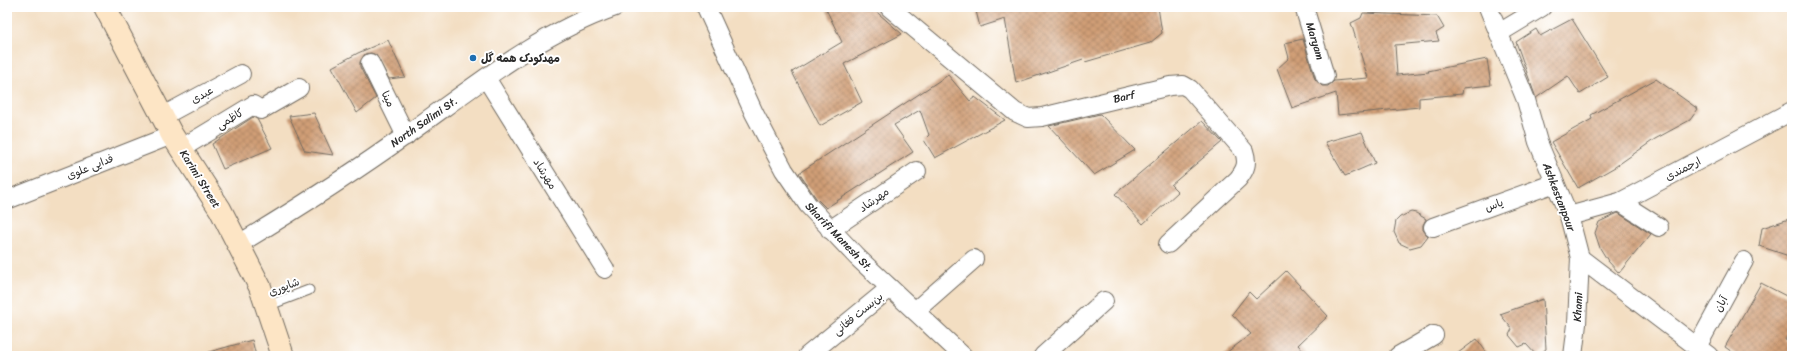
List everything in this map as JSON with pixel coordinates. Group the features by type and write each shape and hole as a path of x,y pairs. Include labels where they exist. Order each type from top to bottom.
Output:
{"main road":[{"name":"Karimi Street","path":"105,7 172,133 220,210 260,287 283,356"}],"street":[{"name":"North Salimi St.","path":"237,245 312,201 522,53 592,15 615,7"},
{"name":"Sharifi Manesh St.","path":"706,7 754,113 784,170 808,205 830,230 963,356"},
{"name":"Barf","path":"889,7 1015,112 1028,118 1042,117 1170,86 1183,85 1190,89 1244,151 1246,165 1245,170 1238,179 1168,244"},
{"name":"Maryam","path":"1304,7 1325,76"},
{"name":"Ashkestanpour","path":"1488,7 1526,100 1538,142 1569,216 1580,258"},
{"path":"1499,33 1542,7"},
{"name":"مینا","path":"370,63 406,136"},
{"name":"عبدی","path":"172,133 241,74"},
{"name":"مهرشاد","path":"486,78 605,269"},
{"name":"کاظمی","path":"172,133 253,105 262,110 299,88"},
{"name":"ارجمندی","path":"1569,216 1620,202 1792,111"},
{"name":"فدایی علوی","path":"7,200 172,133"},
{"name":"مهرشاد","path":"830,230 917,171"},
{"name":"یاس","path":"1433,227 1555,183"},
{"path":"1620,202 1658,227"},
{"path":"1580,258 1703,351"},
{"name":"Khami","path":"1573,356 1577,324 1580,258"},
{"path":"915,311 974,260"},
{"name":"آبان","path":"1703,351 1744,261"},
{"name":"بن‌بست فغانی","path":"807,356 890,288"},
{"path":"1043,356 1104,301"},
{"path":"1398,356 1434,335"}],"lane":[{"name":"شاپوری","path":"266,306 309,290"}],"building":[{"path":"825,7 871,7 902,34 844,64 862,102 820,126 792,72 842,42"},
{"path":"975,7 1158,7 1162,33 1150,43 1085,62 1083,60 1016,83 1005,19 980,27"},
{"path":"1363,13 1437,16 1444,28 1436,33 1439,41 1395,45 1397,75 1429,72 1428,71 1487,59 1491,85 1463,88 1462,94 1419,98 1419,107 1338,115 1336,93 1292,108 1277,69 1289,58 1285,43 1303,39 1315,79 1322,86 1328,86 1334,81 1368,78 1351,23 1361,18"},
{"path":"1572,19 1608,77 1580,94 1568,76 1536,98 1516,42 1536,29 1540,36"},
{"path":"388,40 405,77 389,79 376,55 371,53 365,54 360,62 360,67 376,98 357,113 332,67 358,53"},
{"path":"948,75 970,101 975,97 1005,120 935,158 924,140 929,135 920,110 894,125 913,152 826,208 816,198 799,173"},
{"path":"1656,79 1698,109 1690,120 1655,139 1615,167 1578,188 1551,142 1592,119 1591,115"},
{"path":"314,113 333,155 305,151 289,116"},
{"path":"1100,114 1135,150 1094,175 1049,126"},
{"path":"253,117 257,119 272,148 223,169 212,144"},
{"path":"1202,121 1222,142 1171,185 1178,192 1143,224 1115,194"},
{"path":"1362,132 1375,163 1345,176 1325,142"},
{"path":"1411,212 1416,213 1426,219 1423,225 1423,230 1428,236 1421,245 1410,248 1399,243 1394,232 1396,221 1400,217"},
{"path":"1618,213 1651,234 1619,273 1608,261 1600,248 1595,233 1599,222"},
{"path":"1792,218 1792,257 1759,246 1762,228"},
{"path":"1286,271 1328,316 1298,345 1308,356 1222,356 1251,334 1232,314 1249,292 1256,299"},
{"path":"1761,283 1792,299 1792,328 1785,340 1792,343 1792,356 1738,356 1725,347"},
{"path":"1543,299 1546,349 1537,356 1526,344 1519,347 1509,335 1512,329 1500,314"},
{"path":"1477,339 1489,356 1454,356"},
{"path":"252,340 256,356 209,356 209,352"}],"place":[{"name":"مهدکودک همه گل","path":"473,58"}]}
